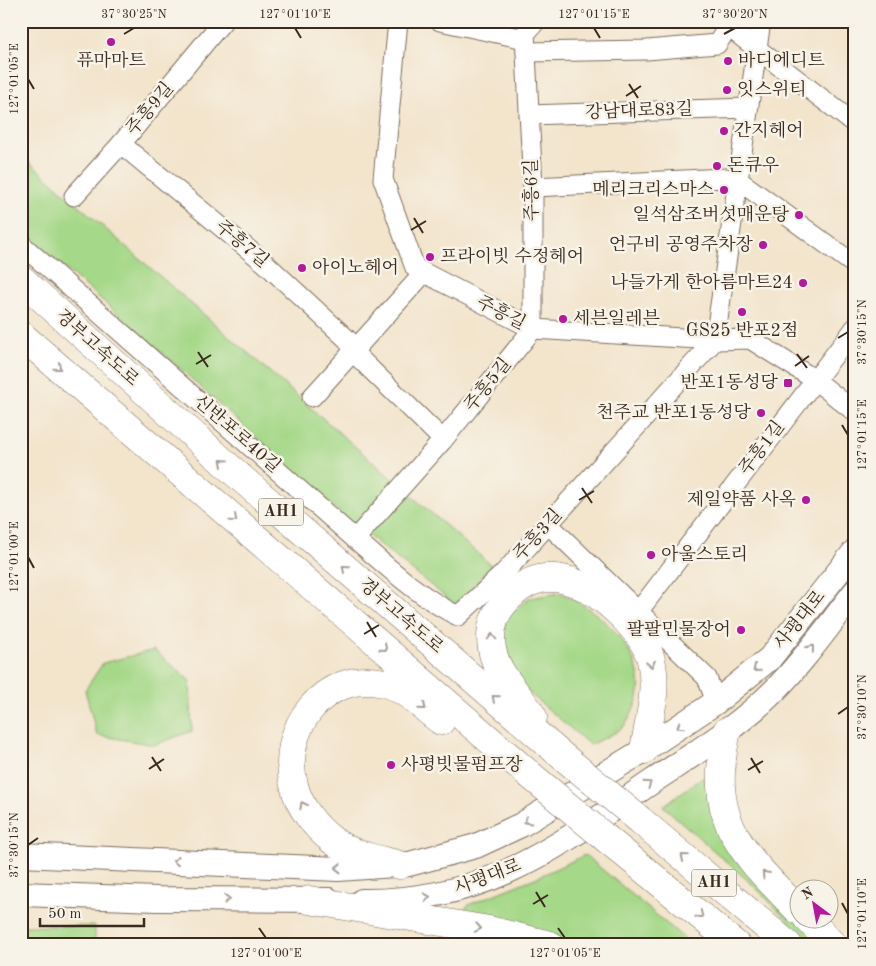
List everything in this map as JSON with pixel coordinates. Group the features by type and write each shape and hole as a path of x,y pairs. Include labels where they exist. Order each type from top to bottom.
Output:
{"highway":[{"name":"경부고속도로","path":"21,279 241,478 553,748 788,945"},
{"name":"경부고속도로","path":"21,335 529,774 736,945"},
{"path":"553,748 528,708 498,666 492,648 492,630 496,614 513,593 535,581 558,578 581,583 596,592 628,622 645,646 651,661 654,693 644,750"},
{"path":"400,865 352,852 334,842 306,812 294,786 291,765 294,740 307,710 320,697 340,686 368,682 385,683 415,700 450,728 498,747"},
{"path":"727,731 720,762 720,779 726,820 742,848 788,899"},
{"path":"309,900 490,930 550,945"},
{"path":"817,928 833,945"}],"main road":[{"name":"사평대로","path":"21,855 338,869 400,865 442,857 500,836 644,750 716,702 770,658 855,551"},
{"name":"사평대로","path":"21,894 157,899 414,899 438,895 500,876 561,843 727,731 775,690 801,661 855,592"}],"street":[{"name":"주흥9길","path":"74,196 121,144 223,21"},
{"name":"주흥길","path":"398,21 382,179 415,268 534,329 715,340 750,338 814,379 855,412"},
{"path":"440,21 525,45 656,49 717,44 724,24 855,124"},
{"path":"525,45 525,34 536,21"},
{"path":"715,340 761,21"},
{"name":"주흥6길","path":"525,45 533,187 534,329"},
{"name":"강남대로83길","path":"529,115 748,108"},
{"name":"주흥7길","path":"121,144 266,264 348,340 354,352"},
{"path":"533,187 726,178 738,180 855,265"},
{"name":"신반포로40길","path":"21,244 409,585 440,607 458,616"},
{"path":"312,398 424,273"},
{"name":"주흥1길","path":"638,612 814,379 855,328"},
{"name":"주흥5길","path":"355,539 443,440 534,329"},
{"name":"주흥3길","path":"458,616 503,574 715,340"},
{"path":"354,352 443,440"},
{"path":"548,524 707,678 716,702"}],"green space":[{"path":"21,155 492,566 458,603 453,603 345,517 156,347 21,230"},
{"path":"560,593 575,600 606,623 631,654 638,671 639,689 635,706 627,722 617,732 590,745 513,679 502,633 506,618 529,598"},
{"path":"154,650 190,681 192,731 154,745 97,735 85,690 103,663"},
{"path":"709,777 788,890 788,921 754,886 663,806 700,779"},
{"path":"585,855 692,945 571,945 488,923 463,911 468,905 540,876"},
{"path":"21,926 95,926 95,945 21,945"},
{"path":"795,928 814,928 826,945 812,945"}],"place":[{"name":"퓨마마트","path":"111,42"},
{"name":"바디에디트","path":"728,61"},
{"name":"잇스위티","path":"727,90"},
{"name":"간지헤어","path":"724,131"},
{"name":"돈큐우","path":"717,166"},
{"name":"메리크리스마스","path":"724,190"},
{"name":"일석삼조버섯매운탕","path":"799,215"},
{"name":"언구비 공영주차장","path":"763,245"},
{"name":"프라이빗 수정헤어","path":"430,257"},
{"name":"아이노헤어","path":"302,268"},
{"name":"나들가게 한아름마트24","path":"803,283"},
{"name":"GS25 반포2점","path":"742,312"},
{"name":"세븐일레븐","path":"563,319"},
{"name":"반포1동성당","path":"788,383"},
{"name":"천주교 반포1동성당","path":"761,413"},
{"name":"제일약품 사옥","path":"806,500"},
{"name":"아울스토리","path":"651,555"},
{"name":"팔팔민물장어","path":"741,630"},
{"name":"사평빗물펌프장","path":"391,765"}]}
